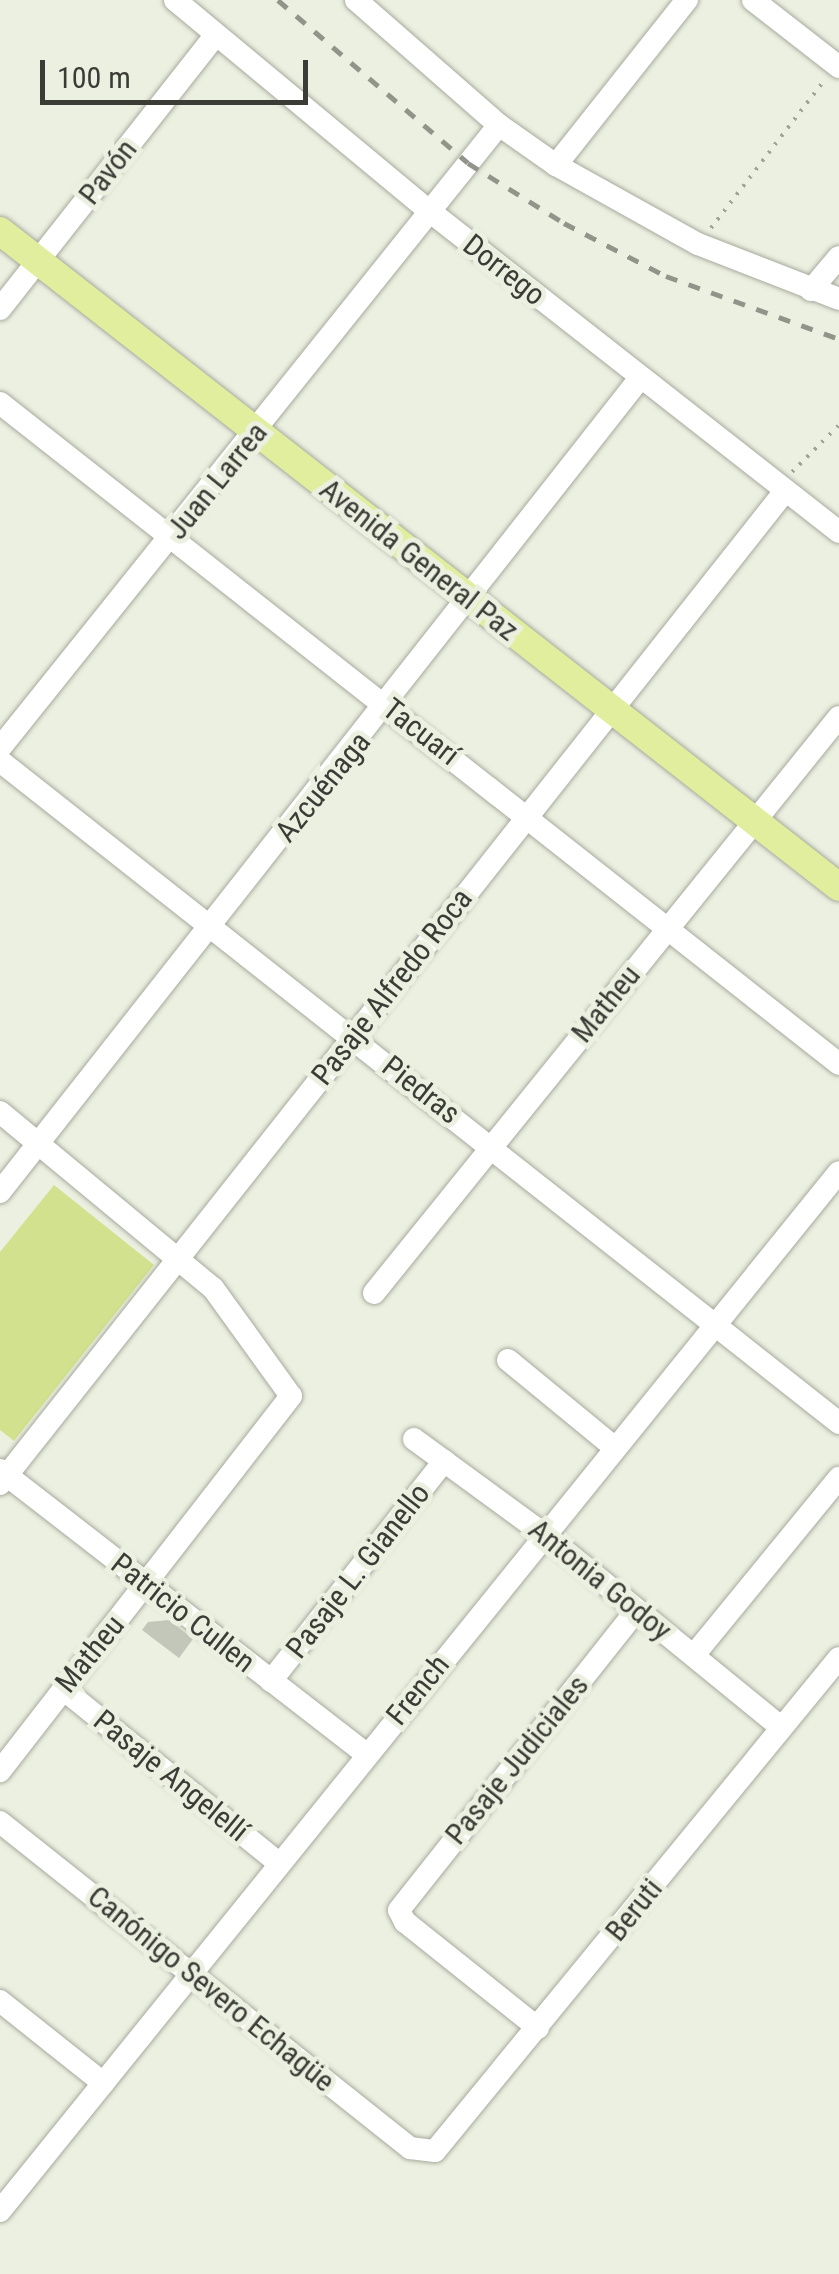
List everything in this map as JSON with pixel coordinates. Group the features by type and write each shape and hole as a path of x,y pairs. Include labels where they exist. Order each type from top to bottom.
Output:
{"main road":[{"name":"Avenida General Paz","path":"0,230 839,887"}],"street":[{"name":"Dorrego","path":"176,0 432,213 839,532"},
{"path":"356,0 499,125 556,165 698,244 839,299"},
{"path":"556,165 688,0"},
{"path":"753,0 838,66"},
{"name":"Pavón","path":"0,309 216,35"},
{"name":"Juan Larrea","path":"0,748 256,434 499,125"},
{"path":"811,290 839,257"},
{"name":"Azcuénaga","path":"0,1192 388,706 640,378"},
{"name":"Tacuarí","path":"0,402 839,1064"},
{"name":"Pasaje Alfredo Roca","path":"2,1477 612,712 782,489"},
{"name":"Matheu","path":"374,1293 839,717"},
{"name":"Piedras","path":"0,761 839,1423"},
{"path":"0,1112 179,1256"},
{"name":"French","path":"0,2211 9,2183 103,2083 839,1172"},
{"name":"Matheu","path":"0,1771 291,1396 214,1288 179,1256"},
{"path":"508,1360 614,1447"},
{"name":"Antonia Godoy","path":"414,1439 544,1534 781,1727"},
{"name":"Pasaje L. Gianello","path":"271,1681 444,1461"},
{"name":"Patricio Cullen","path":"2,1477 366,1755"},
{"path":"694,1655 839,1478"},
{"name":"Pasaje Judiciales","path":"538,2028 405,1922 399,1910 636,1611"},
{"name":"Beruti","path":"424,2153 446,2144 839,1658"},
{"name":"Pasaje Angelellí","path":"62,1689 279,1863"},
{"name":"Canónigo Severo Echagüe","path":"0,1822 424,2153"},
{"path":"0,2001 103,2083"}],"path":[{"path":"698,244 838,66"},
{"path":"782,489 839,425"}],"green space":[{"path":"54,1185 154,1265 14,1441 0,1430 0,1252"}],"building":[{"path":"169,1620 193,1639 179,1658 142,1630 148,1622"}],"railway":[{"path":"278,0 468,163 564,223 666,276 839,339"}]}
